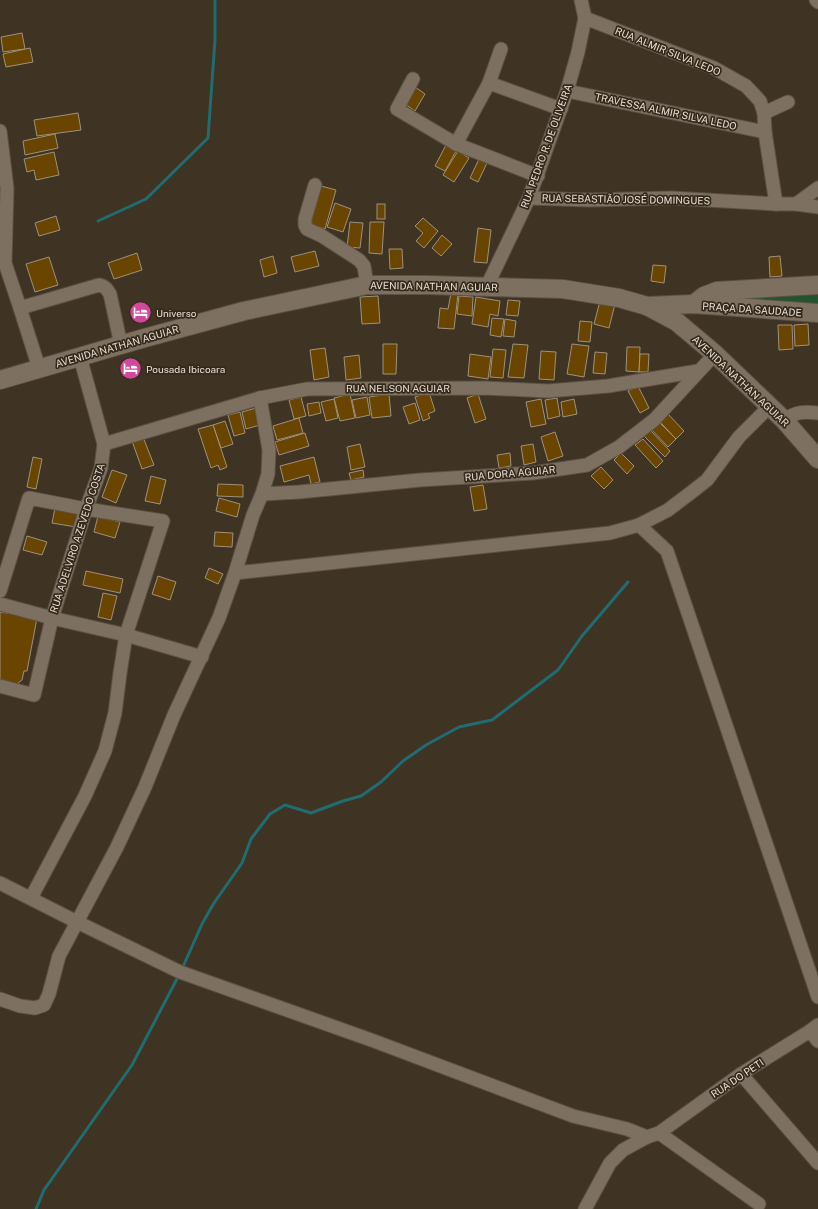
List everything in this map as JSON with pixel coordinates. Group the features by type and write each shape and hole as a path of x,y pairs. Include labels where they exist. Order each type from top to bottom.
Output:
{"main road":[{"name":"AVENIDA NATHAN AGUIAR","path":"0,380 244,311 368,285 487,286 563,289 619,298 647,306 677,322 715,354 770,406 818,459"},
{"name":"PRAÇA DA SAUDADE","path":"694,304 704,296 717,291 818,285"},
{"name":"PRAÇA DA SAUDADE","path":"694,304 818,313"},
{"path":"647,306 694,304"}],"street":[{"name":"RUA PEDRO R. DE OLIVEIRA","path":"487,286 529,198 567,91 578,52 585,18 581,0"},
{"name":"RUA ALMIR SILVA LEDO","path":"585,18 714,68 746,86 760,101 764,113 765,132 776,204"},
{"path":"456,144 488,83 501,49"},
{"path":"413,79 396,109 456,144 538,176"},
{"path":"488,83 560,109"},
{"name":"TRAVESSA ALMIR SILVA LEDO","path":"567,91 765,132"},
{"path":"764,113 788,102"},
{"path":"0,130 3,188 2,263 20,308 39,368"},
{"path":"315,185 305,219 305,225 307,228 359,260 364,266 368,285"},
{"path":"796,204 818,188"},
{"name":"RUA SEBASTIÃO JOSÉ DOMINGUES","path":"529,198 588,200 671,198 796,204 818,207"},
{"path":"20,308 102,285 107,288 110,294 121,345"},
{"name":"RUA DORA AGUIAR","path":"262,494 299,492 420,480 534,472 588,465 619,447 654,420 715,354"},
{"name":"RUA ADELVIRO AZEVEDO COSTA","path":"0,686 34,695 52,618 86,509 101,468 104,444 80,357"},
{"name":"RUA NELSON AGUIAR","path":"104,444 260,398 307,389 484,388 548,391 608,386 698,371"},
{"path":"0,999 20,1006 35,1008 44,1005 49,994 59,956 117,848 145,788 174,714 219,618 268,474 268,450 260,398"},
{"path":"235,574 610,533 639,526 668,510 706,480 739,437 770,406"},
{"path":"784,420 792,414 804,411 818,413"},
{"path":"0,591 29,498 163,521 126,635 115,713 104,751 85,796 31,898"},
{"path":"639,526 667,551 818,997"},
{"path":"0,604 126,635 202,657"},
{"path":"0,883 180,972 374,1041 573,1116 653,1135 759,1204"},
{"name":"RUA DO PETI","path":"585,1209 610,1163 623,1150 653,1135 741,1074 815,1032"},
{"path":"741,1074 818,1163"}],"green space":[{"path":"818,291 818,306 734,298"}],"building":[{"path":"22,33 25,49 3,52 1,37"},
{"path":"30,48 33,62 6,67 3,54"},
{"path":"415,87 425,94 415,111 405,104"},
{"path":"78,113 81,130 37,136 34,120"},
{"path":"55,134 58,148 25,155 23,141"},
{"path":"446,145 456,151 445,171 435,166"},
{"path":"458,151 469,158 454,182 443,175"},
{"path":"54,152 59,175 36,180 34,170 27,172 24,159"},
{"path":"479,159 487,163 478,182 470,178"},
{"path":"321,186 336,190 325,229 309,224"},
{"path":"335,203 351,209 343,232 327,227"},
{"path":"377,204 385,204 385,219 377,219"},
{"path":"56,216 60,230 39,236 35,223"},
{"path":"423,218 438,231 424,248 416,241 423,233 415,226"},
{"path":"350,222 363,223 360,248 347,247"},
{"path":"370,222 384,222 382,254 369,253"},
{"path":"478,228 491,230 487,263 474,262"},
{"path":"442,235 452,244 441,256 432,248"},
{"path":"389,249 402,249 403,268 390,269"},
{"path":"315,251 319,266 295,272 291,257"},
{"path":"137,253 142,270 114,279 108,263"},
{"path":"273,256 277,273 264,277 260,260"},
{"path":"780,256 782,276 770,277 769,257"},
{"path":"49,257 58,285 35,292 26,264"},
{"path":"653,265 666,266 664,283 651,281"},
{"path":"451,293 458,294 454,329 438,328 440,308 448,309"},
{"path":"378,296 380,323 362,324 360,297"},
{"path":"459,296 473,297 472,316 457,314"},
{"path":"476,297 500,301 498,316 490,314 488,327 472,324"},
{"path":"508,300 520,301 518,316 506,315"},
{"path":"600,301 615,304 609,328 594,324"},
{"path":"492,318 504,319 501,337 490,335"},
{"path":"505,319 516,321 514,337 503,336"},
{"path":"580,321 592,322 590,342 578,341"},
{"path":"808,324 809,345 795,346 794,325"},
{"path":"778,325 792,325 793,349 779,350"},
{"path":"383,344 397,344 396,374 383,374"},
{"path":"513,344 528,345 524,378 508,377"},
{"path":"572,344 589,346 584,377 567,374"},
{"path":"627,347 640,347 639,372 626,371"},
{"path":"325,348 329,377 314,380 310,350"},
{"path":"493,349 506,350 503,378 490,377"},
{"path":"541,351 556,352 554,380 539,379"},
{"path":"595,352 607,353 605,374 593,373"},
{"path":"470,354 491,357 488,379 468,376"},
{"path":"640,354 649,354 648,372 639,372"},
{"path":"359,355 361,378 346,380 344,357"},
{"path":"638,386 649,408 640,413 628,391"},
{"path":"429,392 435,411 428,414 430,418 423,421 415,397"},
{"path":"350,394 355,418 340,421 334,398"},
{"path":"389,394 391,416 372,418 369,397"},
{"path":"478,394 486,419 475,423 467,398"},
{"path":"301,397 306,416 294,419 289,400"},
{"path":"367,397 370,415 356,418 352,400"},
{"path":"557,398 560,416 548,419 545,400"},
{"path":"334,399 338,418 326,421 321,402"},
{"path":"541,399 546,424 531,427 526,402"},
{"path":"574,399 577,414 563,417 561,402"},
{"path":"319,402 321,413 309,416 307,404"},
{"path":"415,403 420,420 409,424 403,407"},
{"path":"256,408 260,425 246,429 242,412"},
{"path":"240,412 245,433 234,436 228,415"},
{"path":"668,414 684,431 676,439 660,422"},
{"path":"299,418 303,433 277,440 273,426"},
{"path":"225,421 233,444 221,448 213,425"},
{"path":"659,422 676,439 668,447 651,429"},
{"path":"213,425 227,467 220,470 218,465 211,468 198,429"},
{"path":"649,429 670,451 665,457 643,435"},
{"path":"555,432 563,456 548,461 541,437"},
{"path":"305,433 309,446 279,455 275,442"},
{"path":"143,437 154,465 142,469 132,441"},
{"path":"643,439 663,461 656,468 635,445"},
{"path":"360,444 365,467 351,470 347,447"},
{"path":"533,444 536,462 524,465 521,446"},
{"path":"510,453 511,466 499,468 497,455"},
{"path":"621,453 634,466 627,474 614,460"},
{"path":"33,457 42,459 36,489 27,487"},
{"path":"314,457 320,482 311,484 309,475 284,482 280,466"},
{"path":"601,467 613,480 604,489 591,476"},
{"path":"112,470 127,475 116,503 102,497"},
{"path":"363,470 364,477 351,480 349,473"},
{"path":"151,476 166,480 160,504 145,501"},
{"path":"218,484 243,485 243,497 217,496"},
{"path":"483,485 487,509 474,511 470,487"},
{"path":"219,498 240,504 237,517 216,511"},
{"path":"55,508 79,512 76,527 52,523"},
{"path":"98,516 120,522 115,538 94,532"},
{"path":"215,532 233,533 232,547 214,546"},
{"path":"27,536 47,542 42,555 23,550"},
{"path":"209,568 223,574 218,584 205,578"},
{"path":"86,571 123,579 120,593 83,585"},
{"path":"158,576 176,582 170,600 152,594"},
{"path":"103,593 117,596 111,620 98,617"},
{"path":"0,612 37,618 27,671 24,671 22,680 17,684 0,684"}],"waterway":[{"path":"98,221 146,199 208,138 215,40 215,0"},
{"path":"182,969 202,924 214,903 242,863 251,839 270,814 285,805 311,813 361,796 381,782 403,761 426,745 459,727 492,720 558,670 582,636 628,582"},
{"path":"36,1209 44,1190 132,1065 179,975"}],"place":[{"name":"Universo","path":"140,313"},
{"name":"Pousada Ibicoara","path":"131,369"}]}
